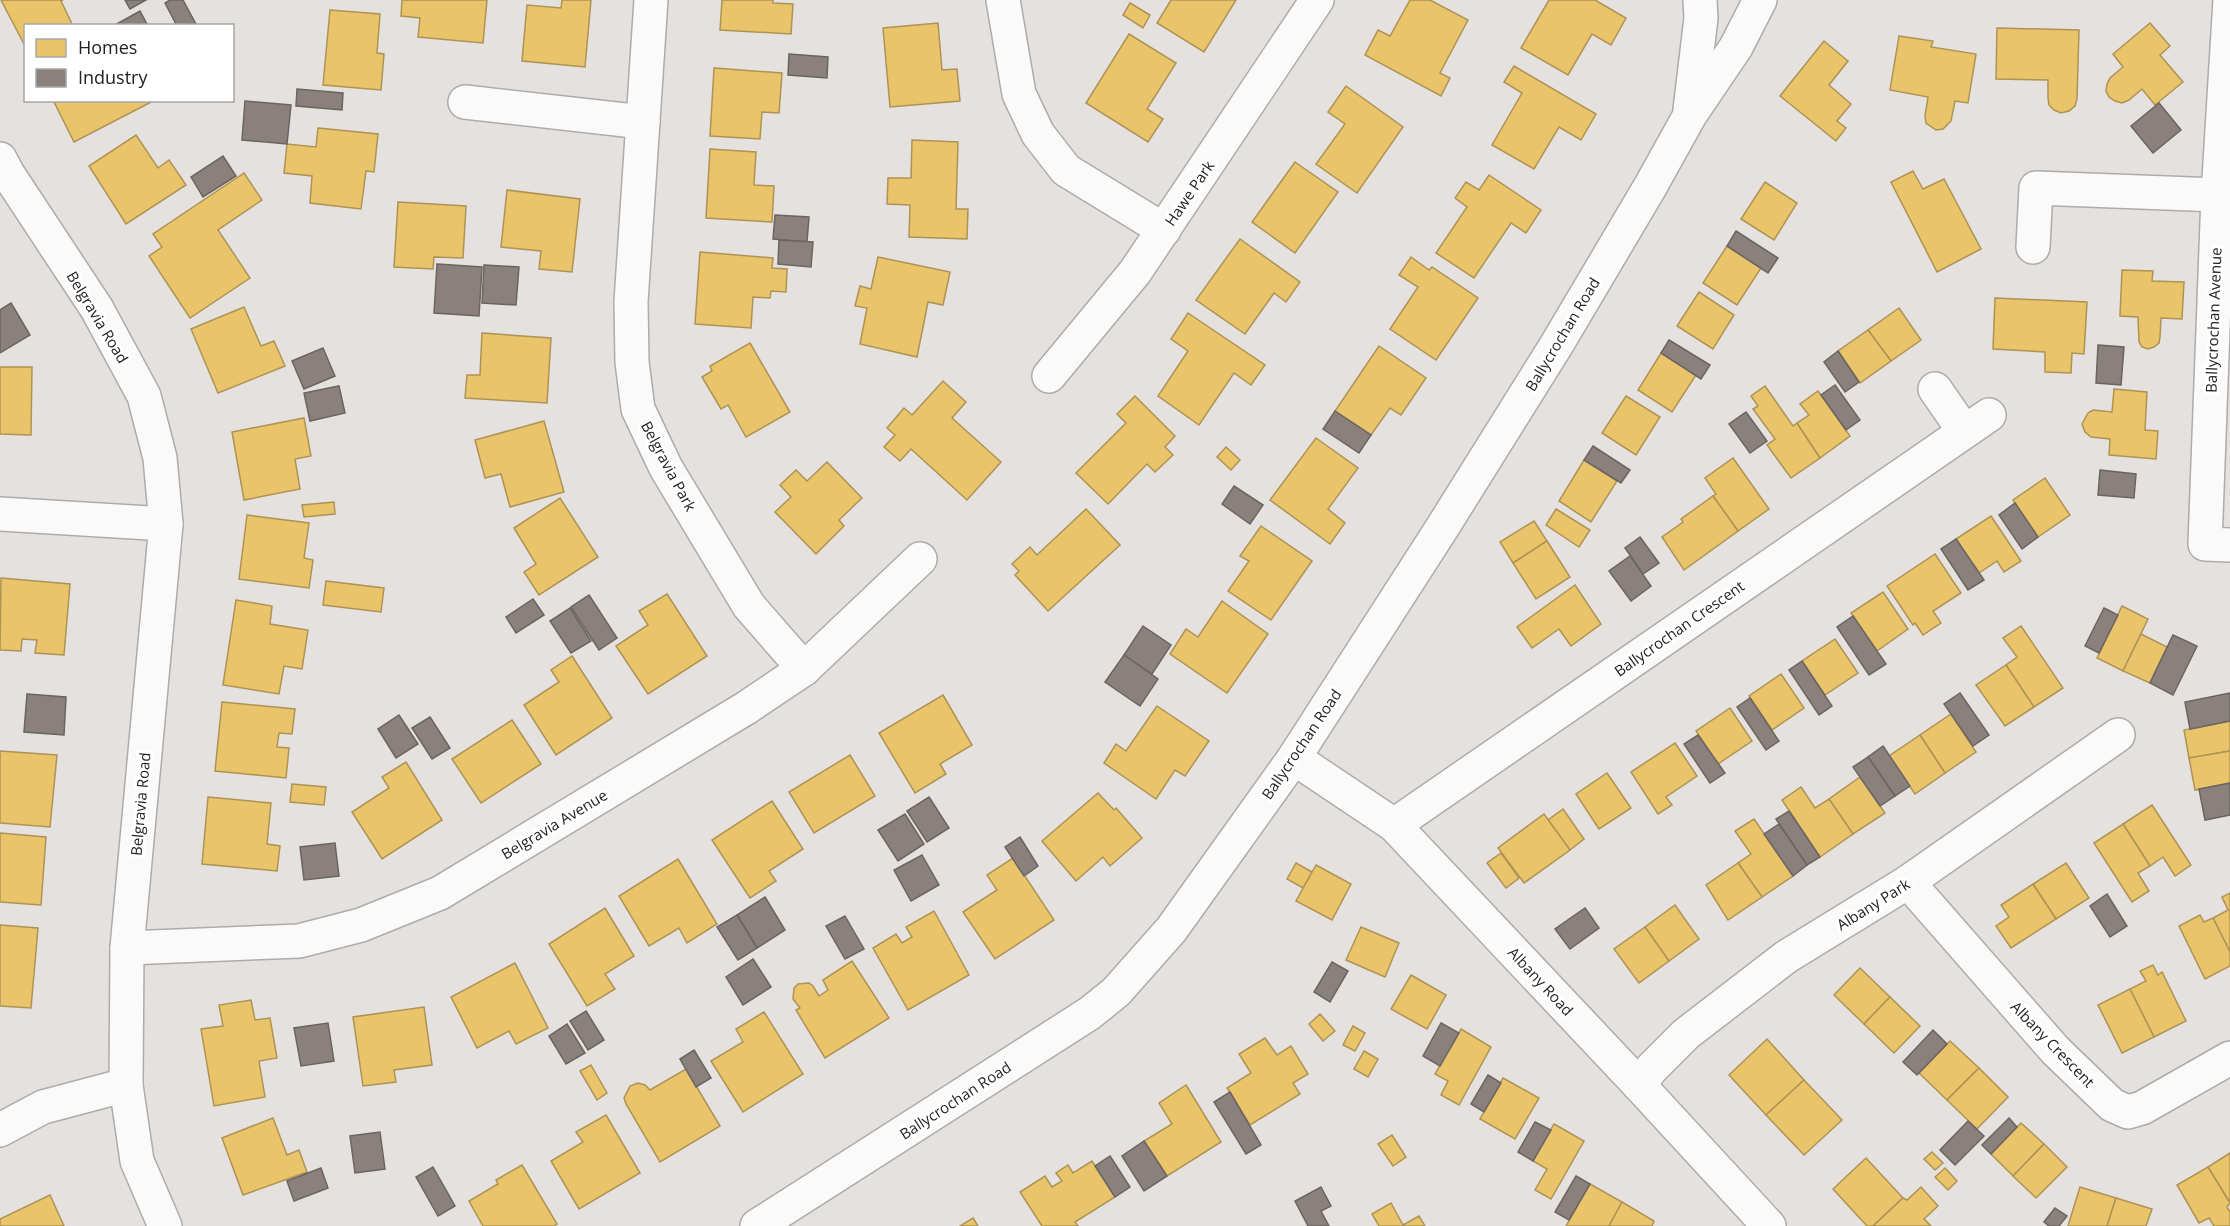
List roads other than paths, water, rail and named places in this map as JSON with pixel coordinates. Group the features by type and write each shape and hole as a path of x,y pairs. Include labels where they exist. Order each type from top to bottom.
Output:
{"street":[{"name":"Belgravia Park","path":"651,0 631,302 632,362 638,409 666,468 749,606 804,669"},
{"path":"1003,0 1019,94 1038,134 1066,170 1164,230"},
{"name":"Hawe Park","path":"1049,376 1135,273 1317,0"},
{"name":"Ballycrochan Road","path":"1690,115 1701,18 1700,0"},
{"name":"Ballycrochan Road","path":"757,1226 1090,1013 1116,992 1172,930 1294,758 1442,528 1557,345 1690,115 1736,48 1760,0"},
{"name":"Ballycrochan Avenue","path":"2230,0 2218,195 2221,319 2205,544 2230,545"},
{"path":"465,102 643,122"},
{"name":"Belgravia Road","path":"0,159 97,309 144,396 160,458 166,524 127,948 126,1085 136,1161 165,1226"},
{"path":"2033,247 2036,188 2218,195"},
{"name":"Ballycrochan Crescent","path":"1394,825 1976,423 1935,389"},
{"path":"0,514 166,524"},
{"name":"Belgravia Avenue","path":"127,948 299,941 362,925 440,893 746,708 804,669 920,559"},
{"name":"Albany Park","path":"1639,1085 1650,1069 1686,1034 1786,957 1908,882 2118,735"},
{"name":"Albany Road","path":"1294,758 1394,825 1769,1226"},
{"name":"Albany Crescent","path":"1908,882 2055,1050 2112,1105 2128,1112 2142,1108 2230,1058"},
{"path":"0,1130 43,1107 126,1085"}]}
